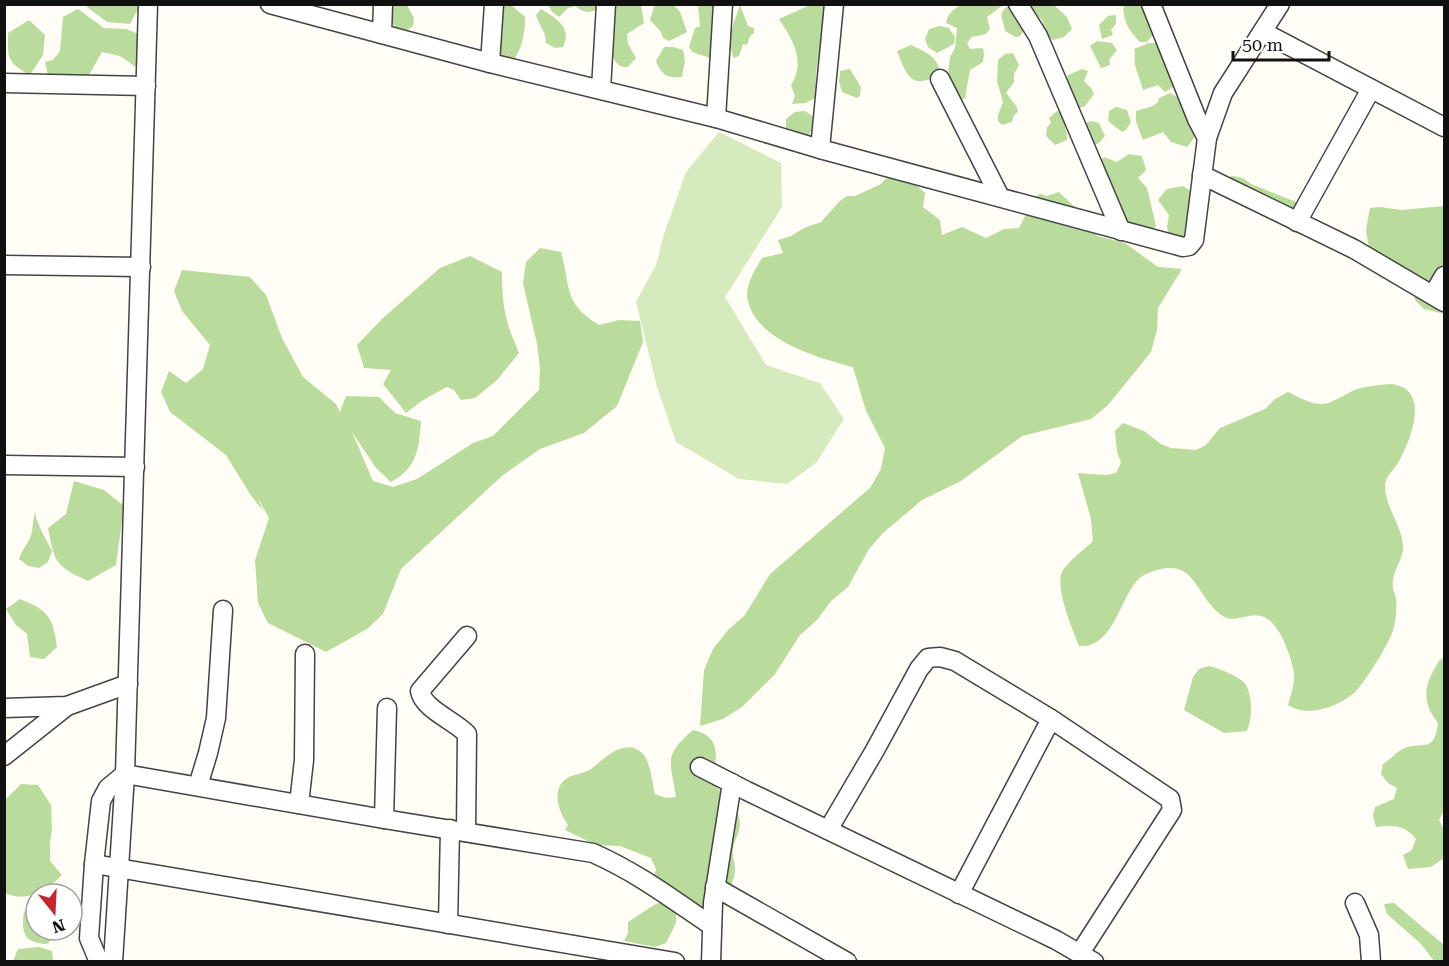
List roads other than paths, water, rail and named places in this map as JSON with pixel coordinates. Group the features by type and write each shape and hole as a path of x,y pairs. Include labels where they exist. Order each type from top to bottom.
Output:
{"street":[{"path":"113,962 125,774 148,4"},
{"path":"382,34 383,4"},
{"path":"490,63 494,4"},
{"path":"601,89 606,4"},
{"path":"716,118 723,4"},
{"path":"820,149 834,4"},
{"path":"1018,4 1038,36 1121,231"},
{"path":"1151,4 1206,138"},
{"path":"272,5 490,63 716,118 820,149 1183,247 1189,246 1194,240 1206,138 1223,93 1280,4"},
{"path":"1263,32 1444,127"},
{"path":"940,79 1000,197"},
{"path":"4,82 146,86"},
{"path":"1297,222 1371,89"},
{"path":"1202,176 1354,249 1438,298 1444,276"},
{"path":"4,265 141,267"},
{"path":"4,465 135,468"},
{"path":"198,786 216,718 223,610"},
{"path":"448,924 467,734 460,726 426,704 420,691 467,636"},
{"path":"298,804 304,760 305,654"},
{"path":"700,767 732,783 1087,957 1172,810 1170,799 1051,719 955,661 940,657 928,658 919,669 828,830"},
{"path":"4,708 67,706 128,684"},
{"path":"4,756 67,706"},
{"path":"384,819 387,708"},
{"path":"959,894 1051,719"},
{"path":"99,962 89,938 101,801 108,788 125,774 593,853 624,867 656,886 712,926"},
{"path":"711,962 716,887 732,783"},
{"path":"94,864 675,962"},
{"path":"716,887 847,962"},
{"path":"1355,903 1369,935 1371,962"}]}
